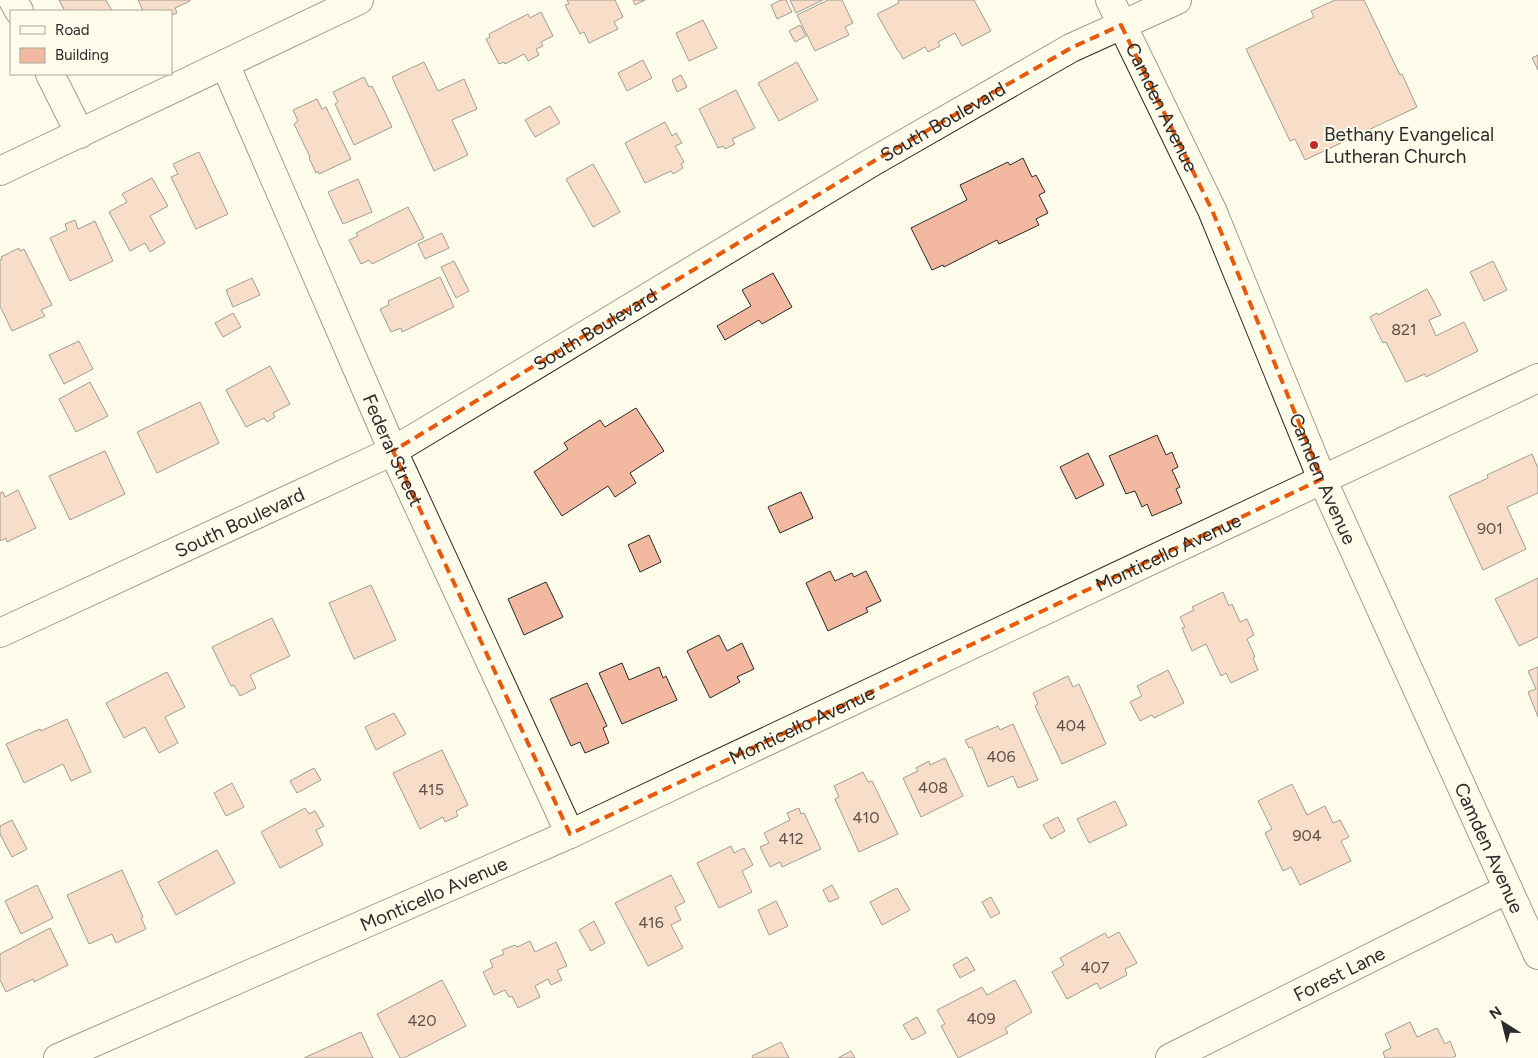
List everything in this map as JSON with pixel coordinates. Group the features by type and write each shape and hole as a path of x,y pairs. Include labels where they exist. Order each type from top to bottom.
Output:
{"street":[{"path":"0,171 358,0"},
{"name":"Camden Avenue","path":"1110,0 1212,210 1322,479 1538,955"},
{"name":"South Boulevard","path":"0,633 393,451 874,161 1071,48 1177,0"},
{"name":"Federal Street","path":"225,64 393,451 570,834"},
{"path":"50,75 80,134"},
{"name":"Monticello Avenue","path":"58,1058 570,834 1538,378"},
{"name":"Forest Lane","path":"1170,1058 1508,890"}],"highlighted area":[{"path":"1121,25 1212,210 1322,479 570,834 393,451 874,161 1071,48"}],"building":[{"path":"59,0 106,0 111,10 64,10"},
{"path":"138,0 190,0 175,8 177,13 172,15 172,10 143,10"},
{"path":"567,0 615,0 623,17 614,22 618,29 589,43 584,32 580,34 565,5 569,4"},
{"path":"633,0 645,0 635,5"},
{"path":"781,0 786,0 792,12 777,19 771,5"},
{"path":"790,0 823,0 796,13"},
{"path":"828,0 842,0 853,23 845,27 849,35 815,51 797,15"},
{"path":"898,0 974,0 991,31 962,46 955,33 938,42 940,46 928,52 925,47 903,59 877,14 899,3"},
{"path":"1335,0 1364,0 1417,107 1305,160 1295,139 1290,141 1246,49 1314,17 1311,11"},
{"path":"541,12 553,36 541,42 543,46 536,49 539,55 528,61 524,54 505,64 504,62 499,64 486,39 490,37 489,34 528,14 530,18"},
{"path":"703,20 717,48 689,61 676,33"},
{"path":"800,25 806,36 795,42 789,31"},
{"path":"1538,55 1538,70 1532,58"},
{"path":"643,60 652,78 627,91 618,73"},
{"path":"424,62 438,91 464,79 477,109 452,120 468,155 434,171 392,77"},
{"path":"797,62 818,100 779,121 758,83"},
{"path":"681,75 687,87 677,92 672,80"},
{"path":"364,77 369,87 372,86 392,127 354,145 335,104 338,102 333,92"},
{"path":"736,90 755,128 732,139 735,144 725,149 723,146 718,148 699,109"},
{"path":"317,99 322,109 326,107 351,159 319,174 318,171 316,173 294,124 298,121 293,110"},
{"path":"550,106 560,123 535,137 525,120"},
{"path":"665,122 672,136 676,133 682,143 675,146 684,162 681,164 683,168 673,174 671,171 645,183 625,143"},
{"path":"199,152 228,214 196,229 171,177 178,174 173,164"},
{"path":"1023,158 1032,177 1036,175 1045,192 1039,195 1048,213 1036,219 1039,225 999,244 997,240 944,267 943,265 932,270 911,228 967,200 960,185 1008,162 1010,165"},
{"path":"593,164 620,212 593,227 566,179"},
{"path":"152,178 168,206 150,216 165,243 150,252 145,243 130,251 109,212 127,202 122,194"},
{"path":"358,179 372,212 343,224 328,192"},
{"path":"408,207 424,238 372,264 369,260 361,264 349,240 358,236 356,233"},
{"path":"75,220 78,229 95,221 113,261 70,281 50,238 67,230 65,224"},
{"path":"442,233 449,248 425,259 418,244"},
{"path":"19,248 20,251 24,249 52,305 41,310 45,316 12,331 0,306 0,260 2,259 1,257"},
{"path":"454,261 469,291 456,298 441,267"},
{"path":"1493,261 1507,290 1484,301 1470,272"},
{"path":"773,273 792,307 762,324 759,320 725,340 717,326 751,306 742,290"},
{"path":"440,277 454,307 402,332 401,328 391,332 380,309 389,305 388,301"},
{"path":"252,278 260,295 233,307 226,290"},
{"path":"1427,289 1441,315 1429,320 1436,336 1464,322 1478,351 1426,377 1425,374 1406,382 1386,342 1383,343 1370,317 1377,313 1378,315"},
{"path":"233,313 241,327 223,337 215,323"},
{"path":"79,341 93,369 64,384 49,355"},
{"path":"270,366 290,404 273,413 275,417 267,422 264,418 246,427 226,390"},
{"path":"90,382 108,416 76,432 59,399"},
{"path":"200,402 219,443 157,473 137,432"},
{"path":"636,408 664,451 630,473 636,483 615,497 608,486 562,516 534,472 568,449 564,443 600,420 605,427"},
{"path":"1157,435 1166,455 1172,452 1178,467 1172,470 1180,487 1176,489 1182,503 1152,516 1147,504 1142,507 1135,491 1126,494 1109,456"},
{"path":"105,451 125,494 70,520 49,476"},
{"path":"1088,453 1104,485 1076,499 1060,467"},
{"path":"1532,454 1538,468 1538,493 1507,507 1526,549 1483,570 1449,496 1488,478 1487,475"},
{"path":"18,490 36,528 7,542 6,538 0,541 0,493 3,492 5,497"},
{"path":"801,492 813,518 780,533 768,507"},
{"path":"649,535 661,562 640,572 628,545"},
{"path":"830,571 835,581 852,573 854,577 866,571 881,601 866,608 868,612 828,631 806,583"},
{"path":"1538,578 1538,637 1519,646 1495,599"},
{"path":"546,582 563,617 524,635 508,599"},
{"path":"371,585 396,640 354,659 329,603"},
{"path":"1223,592 1229,606 1232,604 1240,622 1247,619 1254,635 1247,639 1255,657 1253,658 1258,670 1231,683 1226,673 1221,676 1206,644 1192,651 1182,628 1185,627 1180,617 1194,610 1192,607"},
{"path":"272,618 290,656 250,675 256,688 240,696 234,685 231,686 212,647"},
{"path":"719,635 727,651 742,643 754,669 737,677 740,682 710,698 687,651"},
{"path":"622,663 629,680 659,667 663,678 666,676 677,700 622,724 599,673"},
{"path":"1538,667 1538,717 1528,692 1536,689 1528,671"},
{"path":"1168,670 1184,703 1154,718 1152,715 1140,721 1130,702 1142,696 1137,686"},
{"path":"167,672 185,707 165,717 178,743 159,753 145,727 124,738 106,703"},
{"path":"1068,676 1073,687 1079,684 1106,744 1062,764 1035,706 1038,704 1033,693"},
{"path":"587,683 607,726 603,728 609,743 585,753 580,742 571,746 550,699"},
{"path":"394,713 406,734 376,750 365,727"},
{"path":"67,719 91,772 71,781 63,764 24,783 6,744"},
{"path":"1013,724 1038,780 1018,788 1013,776 988,787 972,747 969,748 965,740 998,726 1000,730"},
{"path":"442,750 468,805 456,811 458,816 445,822 443,817 420,829 393,773"},
{"path":"945,758 963,796 921,817 903,778 918,771 916,768 929,761 930,765"},
{"path":"314,768 321,780 297,793 290,781"},
{"path":"863,772 868,782 872,781 898,834 859,852 835,799 839,797 834,786"},
{"path":"232,783 244,807 226,816 214,793"},
{"path":"1292,784 1307,815 1325,806 1333,823 1340,820 1349,837 1341,841 1351,861 1300,885 1291,867 1283,871 1265,833 1272,829 1258,801"},
{"path":"1115,801 1127,825 1089,843 1077,819"},
{"path":"305,808 309,814 315,811 324,826 316,830 323,845 280,868 261,832"},
{"path":"799,808 801,814 804,813 821,849 782,867 780,862 770,867 760,847 769,843 764,833 790,820 787,813"},
{"path":"1058,817 1065,831 1051,839 1043,825"},
{"path":"12,820 27,849 12,857 0,834 0,826"},
{"path":"731,846 734,853 744,848 753,865 742,871 752,892 719,908 697,863"},
{"path":"217,850 235,883 176,915 158,882"},
{"path":"122,870 143,917 141,918 146,929 116,943 112,934 89,944 67,895"},
{"path":"671,875 685,902 675,907 681,920 671,925 683,948 648,966 615,903"},
{"path":"37,885 53,918 21,934 5,901"},
{"path":"832,885 839,898 829,902 823,890"},
{"path":"897,888 910,910 882,925 870,902"},
{"path":"991,897 1000,913 991,918 982,902"},
{"path":"776,901 788,926 769,935 758,910"},
{"path":"594,921 605,943 591,951 579,930"},
{"path":"50,928 68,965 34,982 33,979 6,992 0,980 0,954"},
{"path":"1119,932 1137,963 1125,969 1127,975 1100,989 1097,983 1067,999 1052,972 1064,965 1060,958 1105,933 1108,938"},
{"path":"530,941 535,952 556,942 567,966 557,970 562,980 551,985 548,979 535,986 540,997 518,1008 512,996 509,997 505,990 494,995 483,972 493,967 490,960 504,954 502,950 515,945 517,947"},
{"path":"967,957 975,970 960,978 953,965"},
{"path":"442,980 466,1026 404,1058 400,1058 377,1014"},
{"path":"1015,980 1032,1012 1005,1028 1008,1033 958,1058 941,1026 945,1024 937,1010 982,987 987,995"},
{"path":"917,1017 926,1033 912,1040 903,1025"},
{"path":"1410,1022 1417,1037 1437,1028 1445,1044 1450,1041 1456,1056 1452,1058 1385,1058 1383,1052 1391,1048 1385,1034"},
{"path":"361,1032 373,1058 304,1058"},
{"path":"781,1042 789,1058 753,1058 752,1056"},
{"path":"851,1051 855,1058 838,1058"}],"place":[{"name":"Bethany Evangelical Lutheran Church","path":"1314,145"}]}
